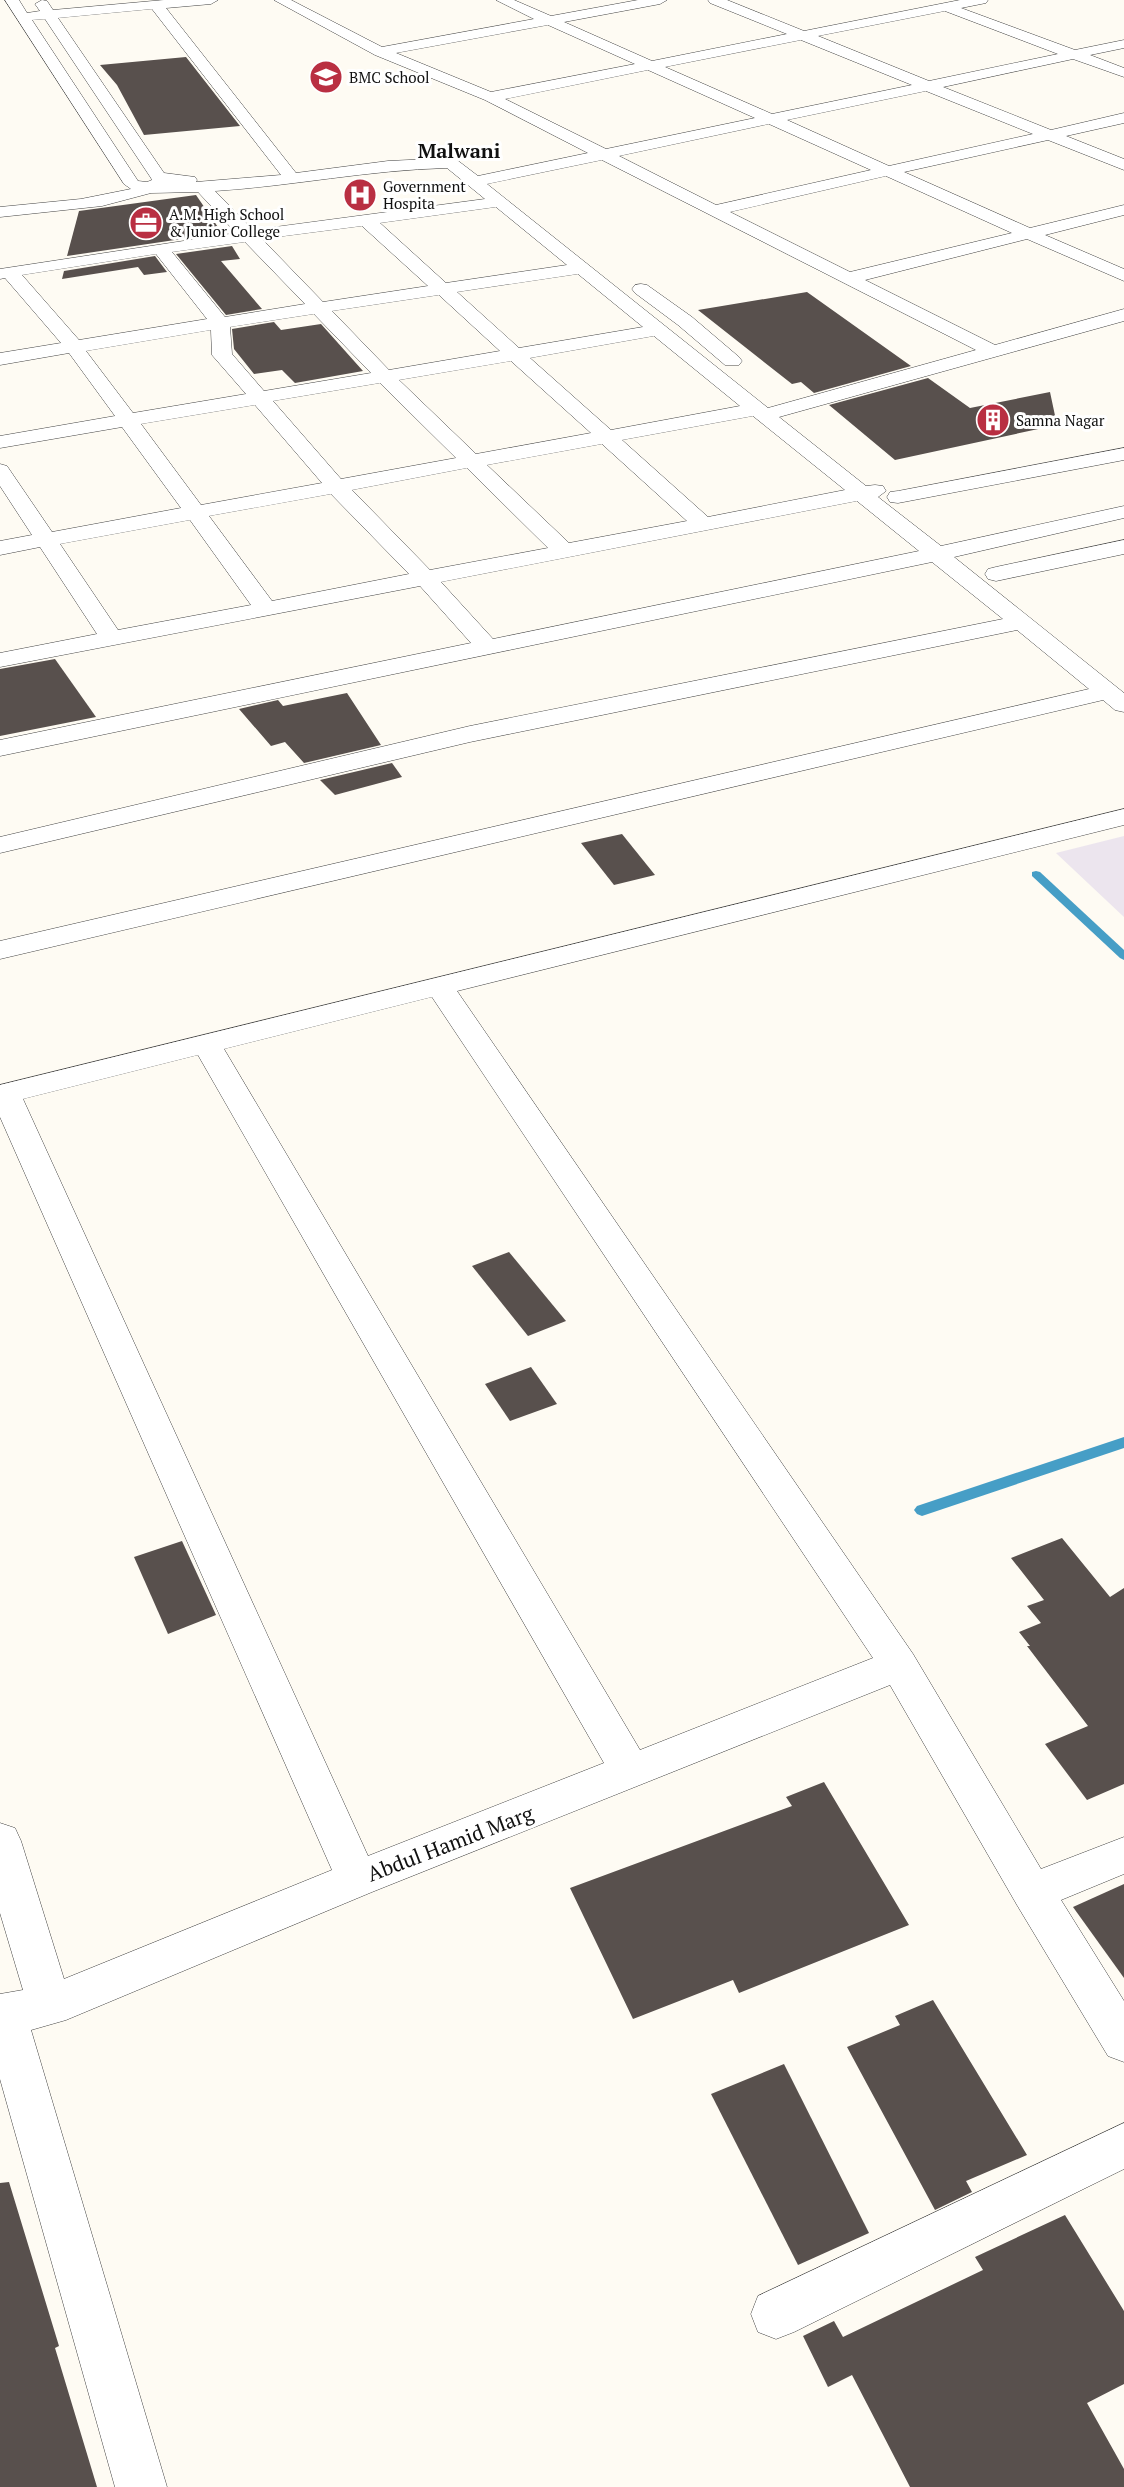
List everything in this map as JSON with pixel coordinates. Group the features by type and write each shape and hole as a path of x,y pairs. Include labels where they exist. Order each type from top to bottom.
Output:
{"street":[{"path":"12,0 132,184 148,189 166,179"},
{"path":"23,17 44,8 158,6 211,0"},
{"path":"503,0 1124,276"},
{"path":"380,52 660,0"},
{"path":"715,0 1124,165"},
{"path":"927,0 1124,73"},
{"path":"490,97 981,0"},
{"path":"286,3 313,2"},
{"path":"286,3 380,52 490,97 992,351"},
{"path":"158,6 290,176"},
{"path":"44,8 159,178 227,179 290,176"},
{"path":"482,180 1124,44"},
{"path":"714,210 1124,118"},
{"path":"0,212 115,198 148,189 202,187 408,163 452,163 565,233"},
{"path":"482,180 499,202 658,330 764,406 866,484 936,554 1116,698"},
{"path":"202,187 385,376 564,551"},
{"path":"5,273 161,248 499,202"},
{"path":"849,278 1124,210"},
{"path":"367,221 704,524"},
{"path":"161,248 170,263 220,323 222,355 337,487 425,578 487,647"},
{"path":"0,359 581,268"},
{"path":"5,273 74,347 267,609"},
{"path":"630,280 686,321 746,373"},
{"path":"0,548 764,406 789,409 1124,315"},
{"path":"0,442 658,330"},
{"path":"789,409 807,424"},
{"path":"893,493 1124,454"},
{"path":"0,470 112,639"},
{"path":"0,660 704,524 866,484 893,493 1087,647"},
{"path":"0,748 936,554 1124,512"},
{"path":"996,574 1124,547"},
{"path":"0,845 470,734 1022,622"},
{"path":"0,950 1116,698"},
{"path":"357,1879 3,1094 1124,817"},
{"path":"440,987 899,1665 1032,1892 1124,2041"},
{"path":"206,1044 631,1772"},
{"name":"Abdul Hamid Marg","path":"2,2014 50,2006 357,1879 899,1665"},
{"path":"0,1841 50,2006"},
{"path":"1032,1892 1124,1855"},
{"path":"2,2014 141,2487"},
{"path":"776,2313 1124,2145"}],"shaded area":[{"path":"1124,836 1124,917 1056,853"}],"building":[{"path":"186,57 240,126 144,135 117,85 100,65"},
{"name":"A.M. High School & Junior College","path":"196,195 222,233 67,256 79,211"},
{"path":"232,246 240,259 221,261 262,309 226,315 176,254"},
{"path":"155,256 167,272 144,275 138,267 62,279 64,271"},
{"path":"807,292 911,366 814,393 801,382 792,384 698,310"},
{"path":"274,322 281,330 321,324 363,371 295,383 282,370 254,374 234,349 232,329"},
{"name":"Samna Nagar","path":"928,378 970,408 1050,392 1057,425 895,460 829,405"},
{"path":"55,659 96,717 0,736 0,669"},
{"path":"347,693 381,745 304,763 285,742 271,746 239,709 278,700 283,706"},
{"path":"392,763 402,777 335,795 320,780"},
{"path":"622,834 655,875 614,885 581,843"},
{"path":"509,1252 566,1321 528,1336 472,1266"},
{"path":"531,1367 557,1404 510,1421 485,1384"},
{"path":"1062,1538 1110,1597 1124,1588 1124,1784 1087,1800 1045,1744 1088,1726 1027,1646 1030,1646 1019,1632 1041,1623 1027,1606 1044,1600 1011,1558"},
{"path":"182,1541 216,1615 168,1634 134,1557"},
{"path":"824,1782 909,1925 739,1993 733,1980 633,2019 570,1888 792,1806 786,1797"},
{"path":"1124,1884 1124,1978 1073,1907"},
{"path":"933,2000 1027,2155 966,2181 972,2192 935,2210 847,2047 900,2025 895,2016"},
{"path":"784,2064 869,2233 798,2265 711,2094"},
{"path":"9,2182 59,2346 55,2348 97,2487 0,2487 0,2183"},
{"path":"1065,2215 1124,2311 1124,2384 1087,2403 1124,2469 1124,2487 910,2487 852,2375 828,2387 803,2336 834,2321 843,2337 983,2270 975,2257"}],"waterway":[{"path":"1036,874 1124,956"},
{"path":"922,1510 1124,1442"}],"place":[{"name":"BMC School","path":"326,77"},
{"name":"Government Hospita","path":"360,195"},
{"name":"A.M. High School & Junior College","path":"146,223"},
{"name":"Samna Nagar","path":"993,420"}],"district":[{"name":"Malwani","path":"459,150"}]}
